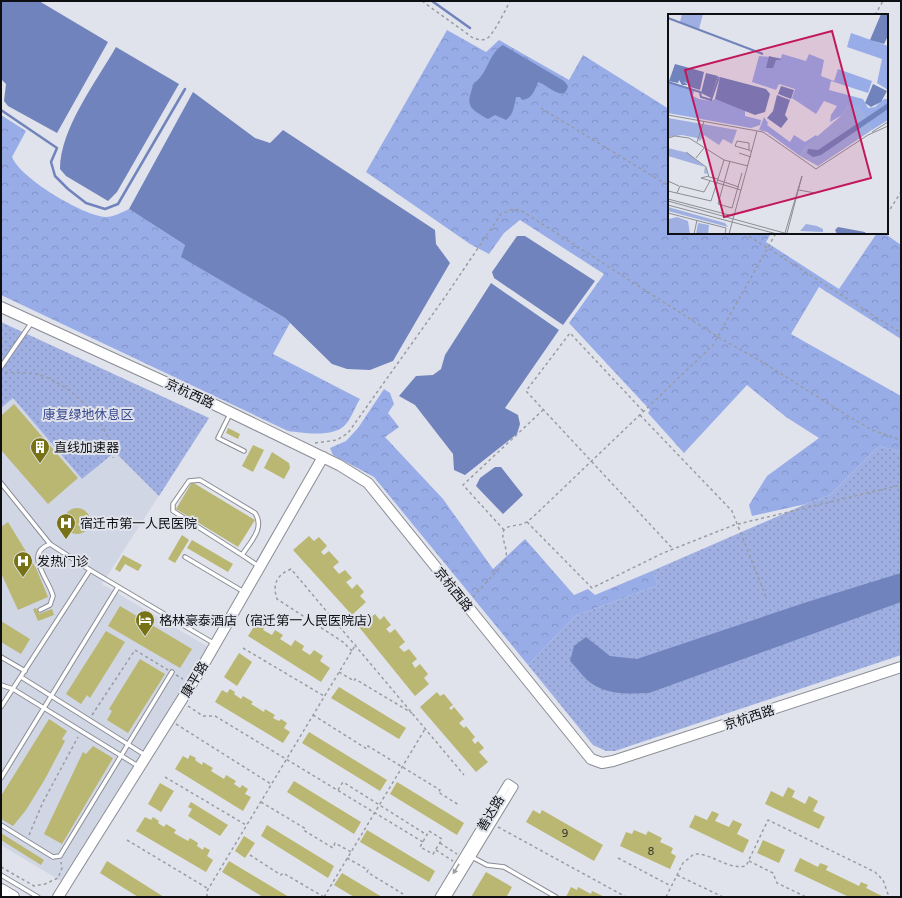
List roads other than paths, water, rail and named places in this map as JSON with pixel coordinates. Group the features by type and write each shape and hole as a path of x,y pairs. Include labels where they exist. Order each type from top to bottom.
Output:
{"main road":[{"path":"1,890 13,897"}],"street":[{"name":"京杭西路","path":"1,307 209,402 323,457 355,474 368,483 591,758 602,763 613,761 901,667"},
{"name":"康平路","path":"58,897 181,702 246,593 323,457"},
{"name":"善达路","path":"439,897 459,864 467,856 491,824 514,787 508,783 467,856 447,897"}],"lane":[{"path":"1,368 33,322"},
{"path":"230,413 218,438 244,451"},
{"path":"242,555 260,526 259,519 255,513 200,480 189,481 173,504 173,511 242,555 261,567"},
{"path":"1,483 50,544 118,587 215,644"},
{"path":"40,610 50,605 53,596 38,559 40,551 43,547 50,544"},
{"path":"185,557 246,593"},
{"path":"1,708 90,570"},
{"path":"1,778 118,587"},
{"path":"1,657 25,671"},
{"path":"1,825 53,857 60,856 172,672"},
{"path":"21,678 147,756"},
{"path":"1,685 13,689 141,767"},
{"path":"467,856 484,864 504,867 556,897"},
{"path":"1,875 38,897"}],"waterway":[{"path":"432,1 470,28"},
{"path":"1,110 57,148 51,162 55,176 68,189 86,203 105,209 118,204 185,89"}],"place":[{"name":"直线加速器","path":"40,464"},
{"name":"宿迁市第一人民医院","path":"66,540"},
{"name":"发热门诊","path":"23,578"},
{"name":"格林豪泰酒店（宿迁第一人民医院店）","path":"145,637"}],"park label":[{"name":"康复绿地休息区","path":"88,414"}]}
